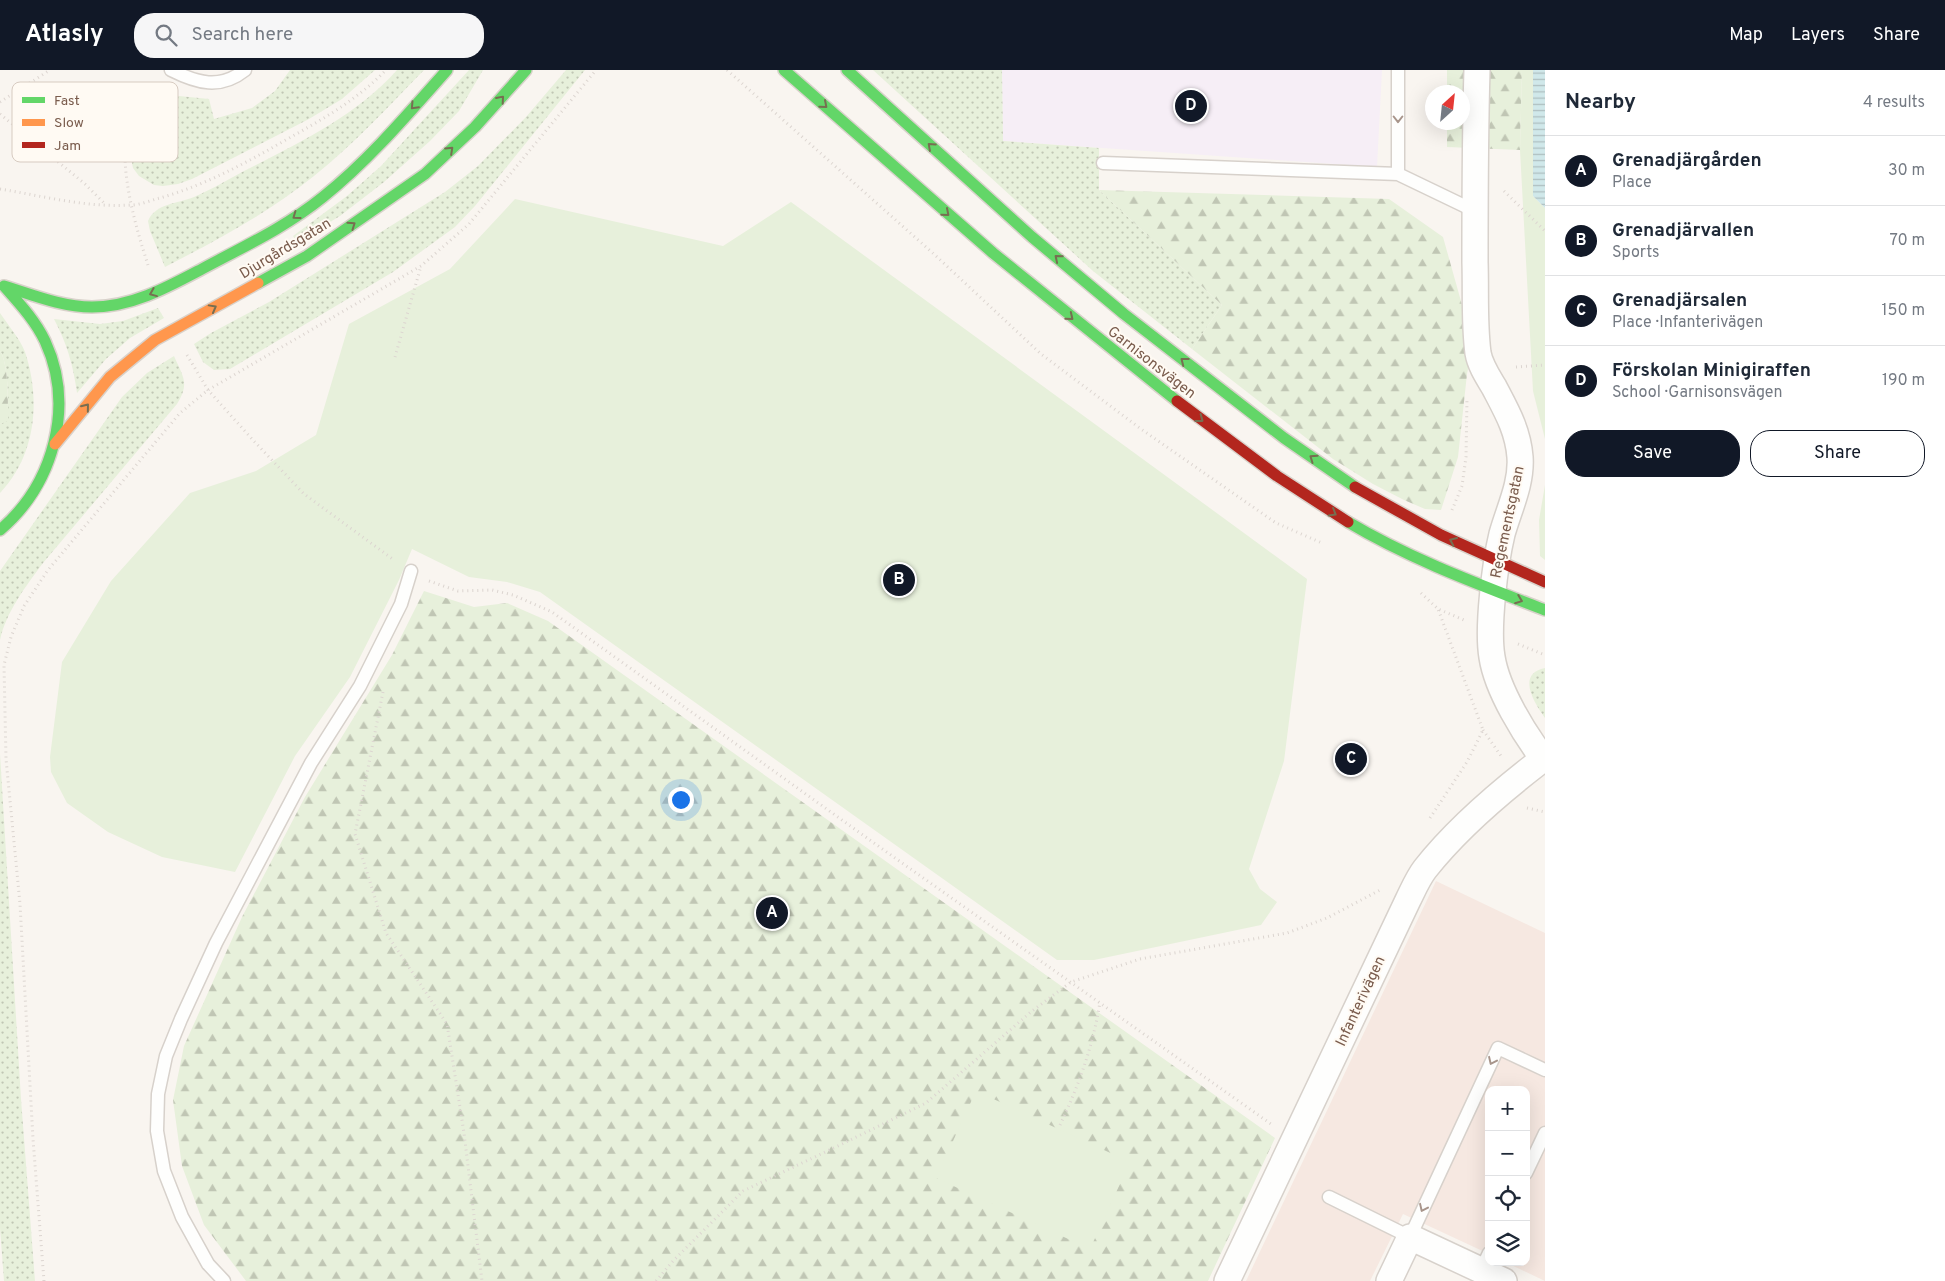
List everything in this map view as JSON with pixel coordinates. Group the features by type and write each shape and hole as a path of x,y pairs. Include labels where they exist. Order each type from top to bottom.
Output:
{"street":[{"name":"Djurgårdsgatan","path":"2,284 53,301 92,307 134,300 172,285 283,225 336,186 383,140 448,70"},
{"name":"Djurgårdsgatan","path":"55,444 110,377 155,340 307,256 425,174 475,127 526,70"},
{"name":"Garnisonsvägen","path":"784,70 964,229 1148,379 1237,447 1331,512 1427,563 1545,610"},
{"name":"Garnisonsvägen","path":"847,70 1032,237 1124,314 1284,438 1349,484 1440,535 1545,582"},
{"name":"Regementsgatan","path":"1477,70 1475,211 1478,356 1511,417 1517,436 1520,458 1517,486 1502,536 1498,560 1491,632 1492,658 1512,711 1544,760"},
{"path":"0,530 21,511 42,480 55,444 60,409 56,375 46,341 28,311 2,284"},
{"name":"Infanterivägen","path":"1226,1281 1408,900 1424,871 1444,847 1487,804 1544,760"},
{"path":"1388,1281 1410,1237 1485,1262"},
{"path":"1489,1266 1504,1281"}],"lane":[{"path":"171,70 186,78 209,84 230,79 245,70"},
{"path":"1398,70 1398,174"},
{"path":"1103,163 1398,174 1475,211"},
{"path":"224,1281 208,1264 182,1217 164,1170 157,1131 158,1094 166,1056 216,943 311,763 360,686 400,604 411,572"},
{"path":"1329,1197 1410,1237 1498,1048 1545,1070"},
{"path":"1530,1165 1545,1133"}],"path":[{"path":"31,82 50,70"},
{"path":"0,189 78,203 133,206 180,192 211,180 249,161 339,110 363,92 386,70"},
{"path":"44,1281 33,1139 20,904 6,759 4,666 11,637 24,606 48,570 180,412 208,390 421,266 469,224 596,70"},
{"path":"727,70 935,255 1041,354 1141,429 1276,523 1325,545"},
{"path":"154,82 156,78"},
{"path":"0,102 12,94"},
{"path":"0,114 12,124"},
{"path":"58,162 85,184 104,204"},
{"path":"125,162 140,241 148,266"},
{"path":"1502,189 1545,231"},
{"path":"395,357 421,266"},
{"path":"184,349 208,390 304,494 374,546 411,572 427,580 458,591 492,590 513,595 552,612 880,848 1294,1141"},
{"path":"1440,535 1462,486 1466,457 1467,393 1475,377 1484,370 1545,364"},
{"path":"1427,563 1414,588 1438,609 1483,730 1467,762 1429,819"},
{"path":"385,682 355,834 386,933 447,1024 464,1133 482,1281"},
{"path":"1539,809 1545,812"},
{"path":"656,1281 673,1261 743,1191 926,1103 1032,1011 1071,982 1140,959 1287,933 1326,918 1384,888"},
{"path":"1060,1125 1088,1060 1100,1002"}],"shaded area":[{"path":"1002,70 1382,70 1377,167 1003,141"},
{"path":"1436,881 1545,933 1545,1281 1513,1266 1530,1266 1530,1086 1485,1086 1485,1252 1403,1214 1370,1281 1246,1281"}],"green space":[{"path":"290,70 375,70 342,99 309,119 192,179 178,184 154,185 139,176 133,168 132,162 178,162 178,96 209,99 214,119 252,108 275,91"},
{"path":"397,70 424,70 329,164 260,214 165,267 150,231 148,221 156,211 162,207 201,194 329,125 365,100"},
{"path":"469,70 483,70 459,111 430,141 384,182 340,216 297,242 293,236 347,196 381,166"},
{"path":"566,70 585,70 475,206 455,227 393,272 230,369 214,370 203,362 194,344 269,302 445,192 478,166 526,117"},
{"path":"873,70 1002,70 1003,141 1099,148 1099,190 1222,305 1192,349 1093,271"},
{"path":"1447,70 1522,70 1520,150 1447,147 1447,130 1470,130 1470,85 1447,85"},
{"path":"1522,70 1533,70 1533,196 1545,208 1545,439 1533,391 1520,150"},
{"path":"1099,190 1389,199 1443,237 1473,344 1467,374 1458,457 1441,510 1425,509 1404,500 1373,484 1333,459 1192,349 1222,305"},
{"path":"515,199 723,246 791,202 1307,579 1284,761 1249,869 1260,889 1277,902 1261,925 1094,960 1057,960 540,592 507,582 469,577 412,549 399,580 350,677 295,756 235,872 162,857 108,832 67,803 51,772 50,757 62,662 111,581 190,493 256,471 316,435 349,324 450,269"},
{"path":"158,308 164,318 130,338 106,359 77,393 69,354 54,319 100,324 123,321"},
{"path":"0,313 25,352 30,370 34,408 28,444 21,462 12,478 0,493 0,424 8,420 8,395 5,365 0,351"},
{"path":"0,351 5,365 8,421 0,424"},
{"path":"174,356 184,380 183,391 177,404 43,563 12,609 0,640 0,571 122,397 147,373"},
{"path":"1545,485 1545,560 1540,556 1539,520"},
{"path":"424,591 474,607 507,603 548,621 1275,1138 1208,1281 246,1281 204,1225 182,1166 173,1100 184,1046 242,917 305,797 392,655"},
{"path":"1545,668 1545,718 1536,704 1529,682 1531,676 1536,671"},
{"path":"0,754 21,1099 35,1281 4,1281 0,1228"},
{"path":"976,1091 1130,1162 1090,1249 936,1178"}],"water":[{"path":"1533,70 1545,70 1545,208 1533,196"}],"traffic: fast":[{"path":"4,286 59,303 92,307 121,304 149,295 176,283 279,227 323,197 372,152 447,70"},
{"path":"258,283 307,256 425,174 475,127 526,70"},
{"path":"784,70 993,253 1177,401"},
{"path":"847,70 1032,237 1124,314 1284,438 1355,487"},
{"path":"0,530 19,511 34,490 46,467 54,443 58,417 58,391 54,366 45,341 32,319 4,286"},
{"path":"1348,522 1420,559 1545,610"}],"traffic: slow":[{"path":"55,444 110,377 155,340 258,283"}],"traffic: jam":[{"path":"1177,401 1277,476 1348,522"},
{"path":"1355,487 1441,535 1545,582"}],"place":[{"name":"Förskolan Minigiraffen","path":"1191,106"},
{"name":"Grenadjärvallen","path":"899,580"},
{"name":"Grenadjärsalen","path":"1351,759"},
{"name":"Grenadjärgården","path":"772,913"}]}
